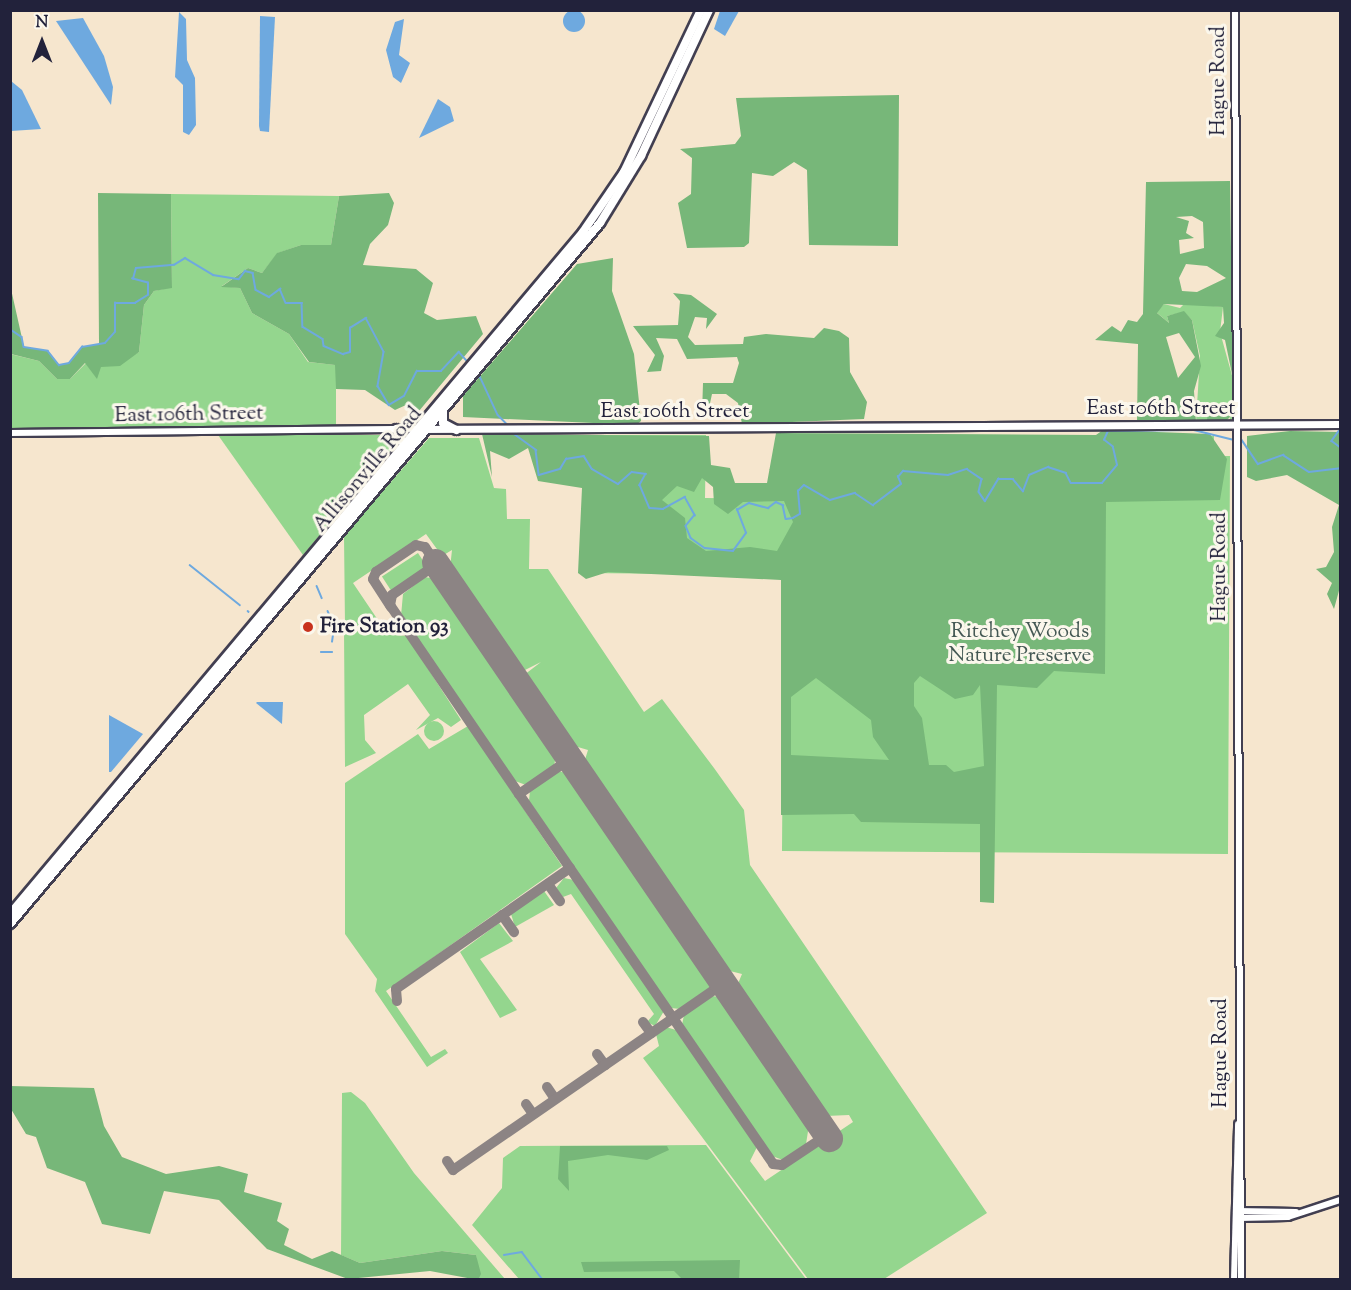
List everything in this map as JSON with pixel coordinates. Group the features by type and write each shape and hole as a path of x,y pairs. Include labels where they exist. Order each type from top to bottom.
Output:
{"main road":[{"name":"Allisonville Road","path":"482,359 608,197 701,10"},
{"name":"Allisonville Road","path":"10,914 417,429 482,359 619,195 709,10"},
{"name":"Allisonville Road","path":"10,924 444,409 468,375"},
{"path":"444,409 442,421 456,430"},
{"name":"East 106th Street","path":"417,429 1341,424"},
{"path":"396,429 404,445"}],"street":[{"name":"Hague Road","path":"1234,1280 1238,1124 1238,425 1235,10"},
{"name":"East 106th Street","path":"10,433 417,429"},
{"path":"1237,1214 1296,1212 1341,1200"},
{"name":"Hague Road","path":"1237,1214 1241,1280"}],"green space":[{"path":"899,95 898,246 809,245 807,170 794,162 773,176 752,173 749,243 744,247 687,248 678,203 691,194 692,158 680,149 735,144 741,136 736,98"},
{"path":"1230,181 1233,379 1225,340 1215,336 1224,323 1223,307 1164,304 1157,313 1169,323 1167,316 1184,311 1192,320 1201,366 1194,391 1196,422 1137,423 1138,344 1095,340 1112,326 1121,332 1128,320 1137,322 1143,314 1146,182","holes":["1192,216 1203,222 1204,248 1180,254 1179,240 1194,238 1186,233 1189,221 1176,217","1186,264 1207,266 1226,278 1197,292 1182,291 1179,278","1179,333 1195,357 1178,378 1166,337"]},
{"path":"98,193 171,194 172,288 154,291 144,305 139,352 120,366 101,367 97,379 85,363 70,379 57,379 39,361 11,354 11,289 24,347 48,351 59,365 69,363 82,347 99,344"},
{"path":"389,193 394,203 388,225 370,244 363,265 416,269 433,283 424,313 437,320 476,316 483,334 419,411 406,405 395,410 365,390 336,389 335,365 309,362 289,334 252,313 240,288 221,287 248,268 262,273 277,253 301,245 331,245 339,196"},
{"path":"171,194 339,196 331,245 301,245 278,253 262,273 248,268 222,286 240,288 252,313 289,334 308,362 336,365 336,428 11,428 10,354 39,361 57,379 70,379 86,363 115,365 139,352 144,305 154,291 172,287"},
{"path":"613,258 612,291 634,354 641,421 636,425 463,417 463,396 577,264"},
{"path":"673,293 691,295 717,314 706,329 707,318 695,317 688,337 695,345 743,344 744,337 766,334 814,338 824,328 839,331 849,338 850,372 867,402 864,419 742,424 738,403 726,394 712,394 709,408 717,412 713,420 702,414 703,383 733,383 739,363 737,357 687,359 677,339 656,338 664,356 661,371 647,372 655,355 633,326 678,325 680,301"},
{"path":"1185,303 1223,307 1220,332 1233,379 1233,413 1229,421 1232,412 1224,405 1207,421 1196,422 1200,356 1192,320 1184,312 1167,316 1169,323 1156,312 1164,304 1180,308"},
{"path":"1232,403 1233,414 1226,421 1207,421 1208,411"},
{"path":"1103,430 1210,434 1227,459 1220,500 1106,502 1105,674 1054,671 1037,688 997,685 994,903 980,902 980,824 861,822 854,814 781,815 781,580 608,572 586,579 578,573 582,488 538,481 528,448 509,459 490,451 492,477 482,434 709,436 711,465 730,468 735,483 767,483 776,433 1096,435","holes":["702,478 713,487 714,504 728,514 743,502 784,501 793,522 777,551 750,547 706,551 687,538 685,518 662,500 677,486 694,492","920,676 955,699 973,695 980,685 984,766 954,772 946,765 929,765 922,718 914,706 914,683","816,678 871,720 873,737 889,760 791,755 791,697"]},
{"path":"1290,431 1340,432 1340,587 1334,609 1327,594 1332,583 1316,569 1326,567 1334,552 1332,527 1339,505 1287,475 1256,481 1247,477 1247,436"},
{"name":"Ritchey Woods Nature Preserve","path":"779,434 1214,436 1214,456 1230,456 1228,854 782,851 784,575 584,573 584,435 706,435 705,498 779,499"},
{"path":"218,435 395,435 400,440 303,555"},
{"path":"429,438 479,438 494,488 506,489 507,519 530,519 529,569 548,569 644,712 662,699 744,810 750,865 987,1213 884,1279 808,1279 643,1058 659,1046 656,1034 666,1027 676,1030 757,1147 750,1161 765,1181 853,1122 849,1115 826,1116 737,986 742,974 726,970 584,763 588,750 571,745 524,675 541,662 521,672 450,568 452,550 442,556 426,534 353,583 382,626 345,626 344,536"},
{"path":"418,553 427,567 391,591 382,576"},
{"path":"425,577 436,579 556,755 554,766 526,785 515,781 401,616 403,594"},
{"path":"344,630 407,636 461,720 451,727 438,718 416,730 430,715 408,684 364,715 365,740 376,753 345,767"},
{"path":"434,721 441,724 444,731 441,738 434,741 427,738 424,731 427,724"},
{"path":"468,726 562,866 386,991 431,1057 445,1049 448,1053 427,1067 375,991 377,979 345,934 345,783 418,734 429,749"},
{"path":"559,771 569,774 711,981 711,987 680,1009 671,1008 529,801 530,790"},
{"path":"564,878 574,880 664,1011 655,1026 647,1022 654,1014 571,894 563,897 556,888"},
{"path":"544,891 554,905 515,927 511,914"},
{"path":"499,923 513,941 480,959 517,1010 500,1018 460,952"},
{"path":"711,996 722,997 809,1125 806,1144 783,1160 772,1156 682,1025 684,1015"},
{"path":"10,1086 94,1088 104,1126 122,1157 166,1174 219,1166 248,1174 244,1192 282,1203 277,1221 289,1229 284,1245 312,1259 332,1251 360,1263 442,1251 476,1255 481,1274 478,1280 430,1271 348,1279 267,1249 219,1200 164,1191 150,1234 102,1224 85,1182 47,1168 36,1137 26,1134 11,1109"},
{"path":"351,1092 365,1103 414,1173 505,1279 478,1279 476,1255 442,1251 360,1263 341,1255 342,1093"},
{"path":"706,1145 806,1279 519,1279 472,1225 502,1188 503,1158 520,1146"},
{"path":"560,1146 667,1146 669,1150 647,1160 608,1155 568,1161 569,1191 558,1179"},
{"path":"740,1260 739,1280 682,1279 674,1271 584,1272 581,1262"}],"water":[{"path":"574,10 582,13 585,21 582,29 574,32 566,29 563,21 566,13"},
{"path":"720,11 739,11 725,36 714,29"},
{"path":"179,12 186,19 187,60 195,78 196,125 189,135 183,132 183,85 175,77"},
{"path":"260,16 275,17 269,132 260,131 259,126"},
{"path":"83,18 104,56 113,87 111,105 56,21"},
{"path":"404,19 399,55 410,63 401,83 393,77 386,50 395,22"},
{"path":"11,81 22,90 41,129 11,131"},
{"path":"438,99 450,107 454,121 419,138"},
{"path":"257,702 283,702 282,724 256,703"},
{"path":"109,715 143,734 111,772 109,772"}],"waterway":[{"path":"10,329 22,337 24,347 48,351 59,365 69,363 82,347 105,343 115,332 115,303 135,303 148,295 148,283 133,279 136,268 174,265 185,258 213,275 239,279 245,271 253,273 256,290 269,297 280,289 286,303 302,303 303,327 323,339 324,346 343,354 350,352 350,328 366,318 384,352 378,386 389,405 404,396 417,371 441,371 459,352 468,362"},
{"path":"478,372 498,415 509,426"},
{"path":"513,433 536,450 539,475 560,469 566,459 584,456 592,469 618,484 632,472 646,474 640,485 650,508 663,509 685,497 695,515 686,526 691,538 705,548 733,551 746,533 737,510 749,503 768,508 776,502 783,505 786,519 793,518 800,514 798,491 804,485 830,500 855,493 873,505 901,484 898,477 903,471 948,475 967,469 982,479 979,492 985,501 998,479 1013,479 1023,491 1029,475 1048,467 1066,473 1071,483 1102,483 1117,465 1113,447 1104,440 1108,431 1194,430 1234,440"},
{"path":"1340,430 1332,441 1340,447"},
{"path":"1242,440 1258,464 1283,455 1309,472 1340,468"},
{"path":"190,565 240,605"},
{"path":"317,586 322,598"},
{"path":"328,611 334,625"},
{"path":"332,642 334,628"},
{"path":"321,652 332,652"},
{"path":"504,1255 522,1252 543,1280"}],"taxiway":[{"path":"391,607 373,579 376,572 416,545 425,547 435,562"},
{"path":"437,564 392,595 390,605 519,794 773,1164 782,1165 827,1135"},
{"path":"519,794 570,759"},
{"path":"397,1001 396,989 570,868"},
{"path":"548,884 560,901"},
{"path":"502,915 514,932"},
{"path":"447,1161 453,1170 724,983"},
{"path":"643,1022 651,1033"},
{"path":"597,1054 605,1065"},
{"path":"547,1087 555,1099"},
{"path":"526,1104 533,1114"}],"runway":[{"path":"435,562 829,1138"}],"place":[{"name":"Fire Station 93","path":"308,627"}]}
